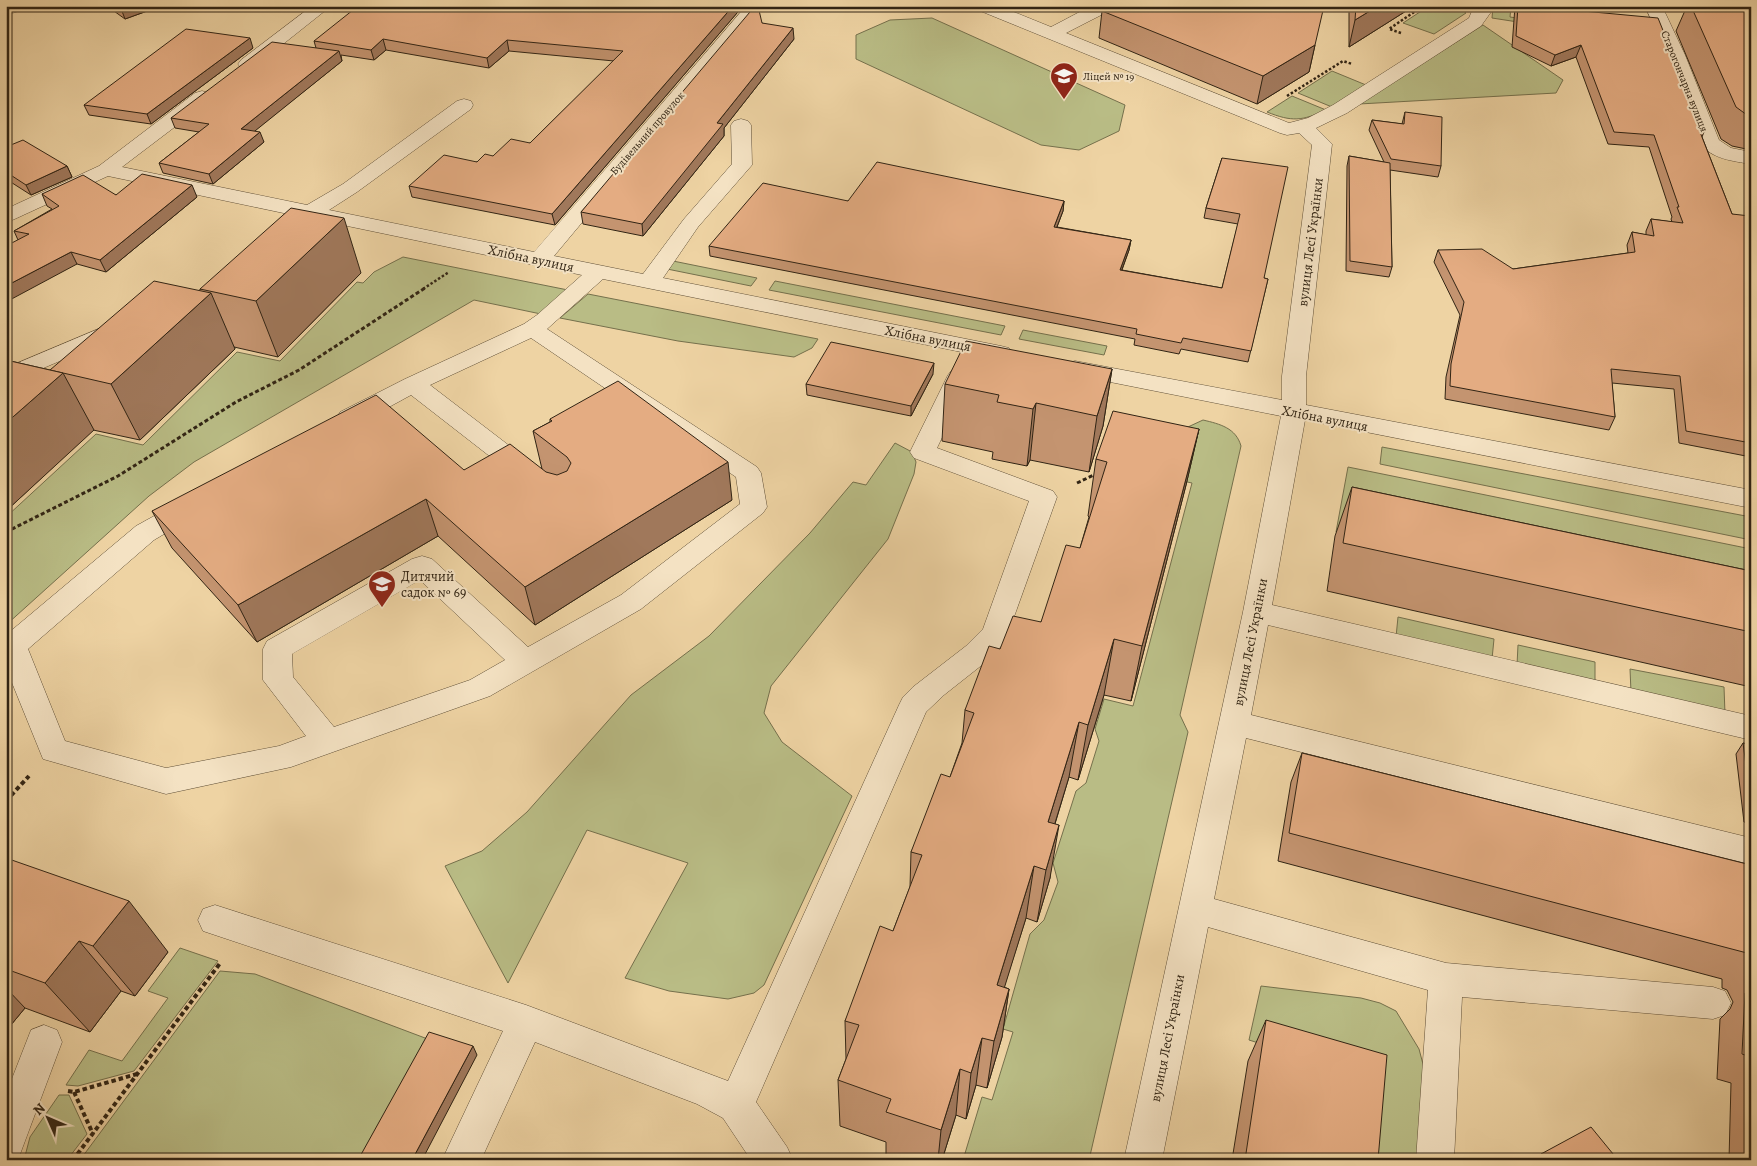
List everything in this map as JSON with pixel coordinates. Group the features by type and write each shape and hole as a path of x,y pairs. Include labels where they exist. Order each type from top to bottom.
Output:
{"street":[{"path":"6,10 16,6"},
{"path":"229,77 323,6"},
{"name":"Будівельний провулок","path":"539,260 755,6"},
{"path":"984,6 1286,128 1319,122 1340,110 1475,22 1482,12 1483,6"},
{"path":"1050,34 1105,6"},
{"name":"Старогончарна вулиця","path":"1653,6 1676,55 1710,143 1718,150 1751,158"},
{"path":"6,217 106,170 213,89"},
{"path":"281,230 350,188 464,105"},
{"path":"649,282 691,223 742,165 741,125"},
{"name":"вулиця Лесі Українки","path":"1143,1160 1257,612 1294,412 1294,376 1322,144 1304,126"},
{"name":"Хлібна вулиця","path":"106,170 539,260 1022,357"},
{"path":"324,431 413,384 532,329 574,296 598,272"},
{"path":"6,377 134,320"},
{"path":"213,494 145,533 12,646 54,750 166,781 280,758 480,688 631,602 754,507 748,473 532,329"},
{"path":"736,1105 914,706 927,690 986,646 996,634 1044,497 924,452 974,348"},
{"name":"Хлібна вулиця","path":"1051,363 1294,412 1751,499"},
{"path":"413,384 542,484"},
{"path":"328,741 278,680 277,649 422,566 526,662"},
{"path":"1257,612 1751,728"},
{"path":"1234,723 1751,852"},
{"path":"1194,908 1446,979 1714,1003"},
{"path":"230,925 526,1022 708,1090 736,1105 774,1160"},
{"path":"1435,1160 1446,979"},
{"path":"461,1160 526,1022"},
{"path":"6,1144 44,1042"}],"path":[{"path":"6,532 118,476 236,402 299,370 452,270"},
{"path":"1044,497 1095,476 1099,468"},
{"path":"73,1160 138,1074 230,925"},
{"path":"28,1086 74,1092 138,1074"},
{"path":"74,1092 92,1134"}],"green space":[{"path":"1429,6 1458,6 1466,13 1434,34 1403,23"},
{"path":"1493,6 1511,6 1510,17 1568,25 1571,6 1599,6 1578,28 1563,29 1492,18"},
{"path":"932,18 1125,105 1119,131 1079,150 1041,145 856,59 856,35 890,20"},
{"path":"1483,25 1563,80 1556,93 1359,104"},
{"path":"1332,71 1366,85 1332,107 1298,93"},
{"path":"1292,96 1326,110 1297,119 1290,119 1267,112"},
{"path":"403,257 568,290 541,314 474,300 194,462 149,496 6,625 6,517 96,434 143,445 237,352 280,361 357,282 363,283 374,272"},
{"path":"673,261 757,278 751,286 667,269"},
{"path":"775,281 1005,326 1001,335 769,290"},
{"path":"588,294 818,339 812,348 794,357 678,341 560,318"},
{"path":"1023,330 1107,346 1104,355 1019,339"},
{"path":"1203,420 1221,425 1231,431 1239,440 1241,446 1180,715 1188,732 1089,1160 963,1160 982,1097 992,1100 1013,1032 1003,1029 1030,934 1044,920 1058,882 1053,863 1076,791 1086,783 1099,741 1095,729 1104,699 1133,706 1192,483 1106,465"},
{"path":"895,443 912,452 916,462 914,474 888,539 771,686 764,713 782,742 852,796 764,985 754,993 728,999 669,991 625,978 688,863 587,830 508,983 445,866 482,851 527,812 631,695 709,636 810,533 853,482 866,485"},
{"path":"1382,447 1751,517 1751,540 1380,464"},
{"path":"1348,467 1751,549 1751,622 1336,532"},
{"path":"1398,617 1494,639 1492,659 1396,637"},
{"path":"1518,645 1595,662 1595,683 1517,665"},
{"path":"1630,669 1724,687 1725,714 1631,692"},
{"path":"180,948 218,961 134,1071 78,1086 66,1085 89,1050 122,1061 168,998 148,991"},
{"path":"220,971 255,974 433,1041 369,1160 80,1160"},
{"path":"1261,986 1361,998 1380,1003 1396,1011 1419,1049 1424,1068 1420,1160 1376,1160 1383,1082 1249,1040"},
{"path":"59,1095 69,1095 87,1134 67,1160 24,1160 30,1137"}],"building":[{"path":"358,6 733,6 552,214 409,186 444,155 477,162 485,154 493,156 511,139 530,143 623,51 507,40 487,58 383,39 371,50 314,41"},
{"path":"755,6 758,6 762,23 793,28 717,123 723,124 642,224 581,212"},
{"path":"1111,6 1324,6 1315,45 1263,76 1102,11"},
{"path":"1356,6 1378,6 1355,20"},
{"path":"1518,6 1572,6 1572,10 1658,18 1704,132 1700,132 1732,214 1750,216 1751,220 1751,443 1686,431 1680,376 1611,369 1615,417 1450,386 1451,364 1464,302 1438,250 1482,249 1513,269 1635,252 1632,232 1654,236 1651,219 1683,223 1654,135 1614,132 1581,45 1555,55 1516,36"},
{"path":"1691,6 1751,6 1751,116 1736,107"},
{"path":"186,29 250,38 147,114 84,105"},
{"path":"272,42 339,51 241,129 260,132 209,174 159,163 209,124 171,118"},
{"path":"1405,112 1442,117 1441,166 1391,159 1372,120 1404,124"},
{"path":"23,140 67,166 26,185 6,172 6,147"},
{"path":"1349,156 1390,163 1392,267 1350,261"},
{"path":"1222,158 1288,167 1264,278 1268,279 1251,351 1183,338 1181,343 1136,334 1137,329 709,246 763,183 848,201 877,162 1064,201 1054,227 1131,240 1120,270 1222,288 1240,214 1206,208"},
{"path":"142,174 192,185 100,260 71,252 6,286 6,246 29,234 14,231 59,206 42,194 83,175 116,195"},
{"path":"291,208 344,218 256,301 200,289"},
{"path":"154,281 211,293 111,384 50,370"},
{"path":"966,341 1112,369 1097,416 1036,403 1033,409 997,402 999,395 945,384"},
{"path":"831,342 934,363 911,406 806,384"},
{"path":"6,360 63,373 6,423"},
{"path":"618,381 728,462 525,587 426,499 238,605 152,511 376,395 464,470 510,444 546,472 557,475 567,471 571,463 567,457 533,431 552,421 550,419"},
{"path":"1113,411 1199,429 1142,646 1114,639 1088,725 1079,722 1048,822 1059,825 1046,870 1034,866 997,985 1009,989 994,1041 982,1038 971,1073 960,1069 941,1130 886,1112 891,1099 838,1080 859,1025 845,1021 880,926 893,931 922,855 911,852 941,774 950,777 974,713 965,710 989,646 1000,649 1013,616 1041,622 1066,545 1080,548 1107,462 1096,459"},
{"path":"1352,487 1751,571 1751,632 1343,543"},
{"path":"1743,743 1751,745 1751,803"},
{"path":"1302,753 1751,865 1751,964 1746,962 1747,953 1289,833"},
{"path":"6,858 129,901 93,946 79,941 45,983 6,969"},
{"path":"1751,991 1751,1057 1742,1054 1745,993"},
{"path":"1266,1020 1387,1055 1378,1160 1245,1160"},
{"path":"429,1032 473,1046 412,1160 358,1160"},
{"path":"1591,1127 1618,1160 1545,1160 1541,1154"}],"place":[{"name":"Ліцей № 19","path":"1064,100"},
{"name":"Дитячий садок № 69","path":"382,608"}]}
